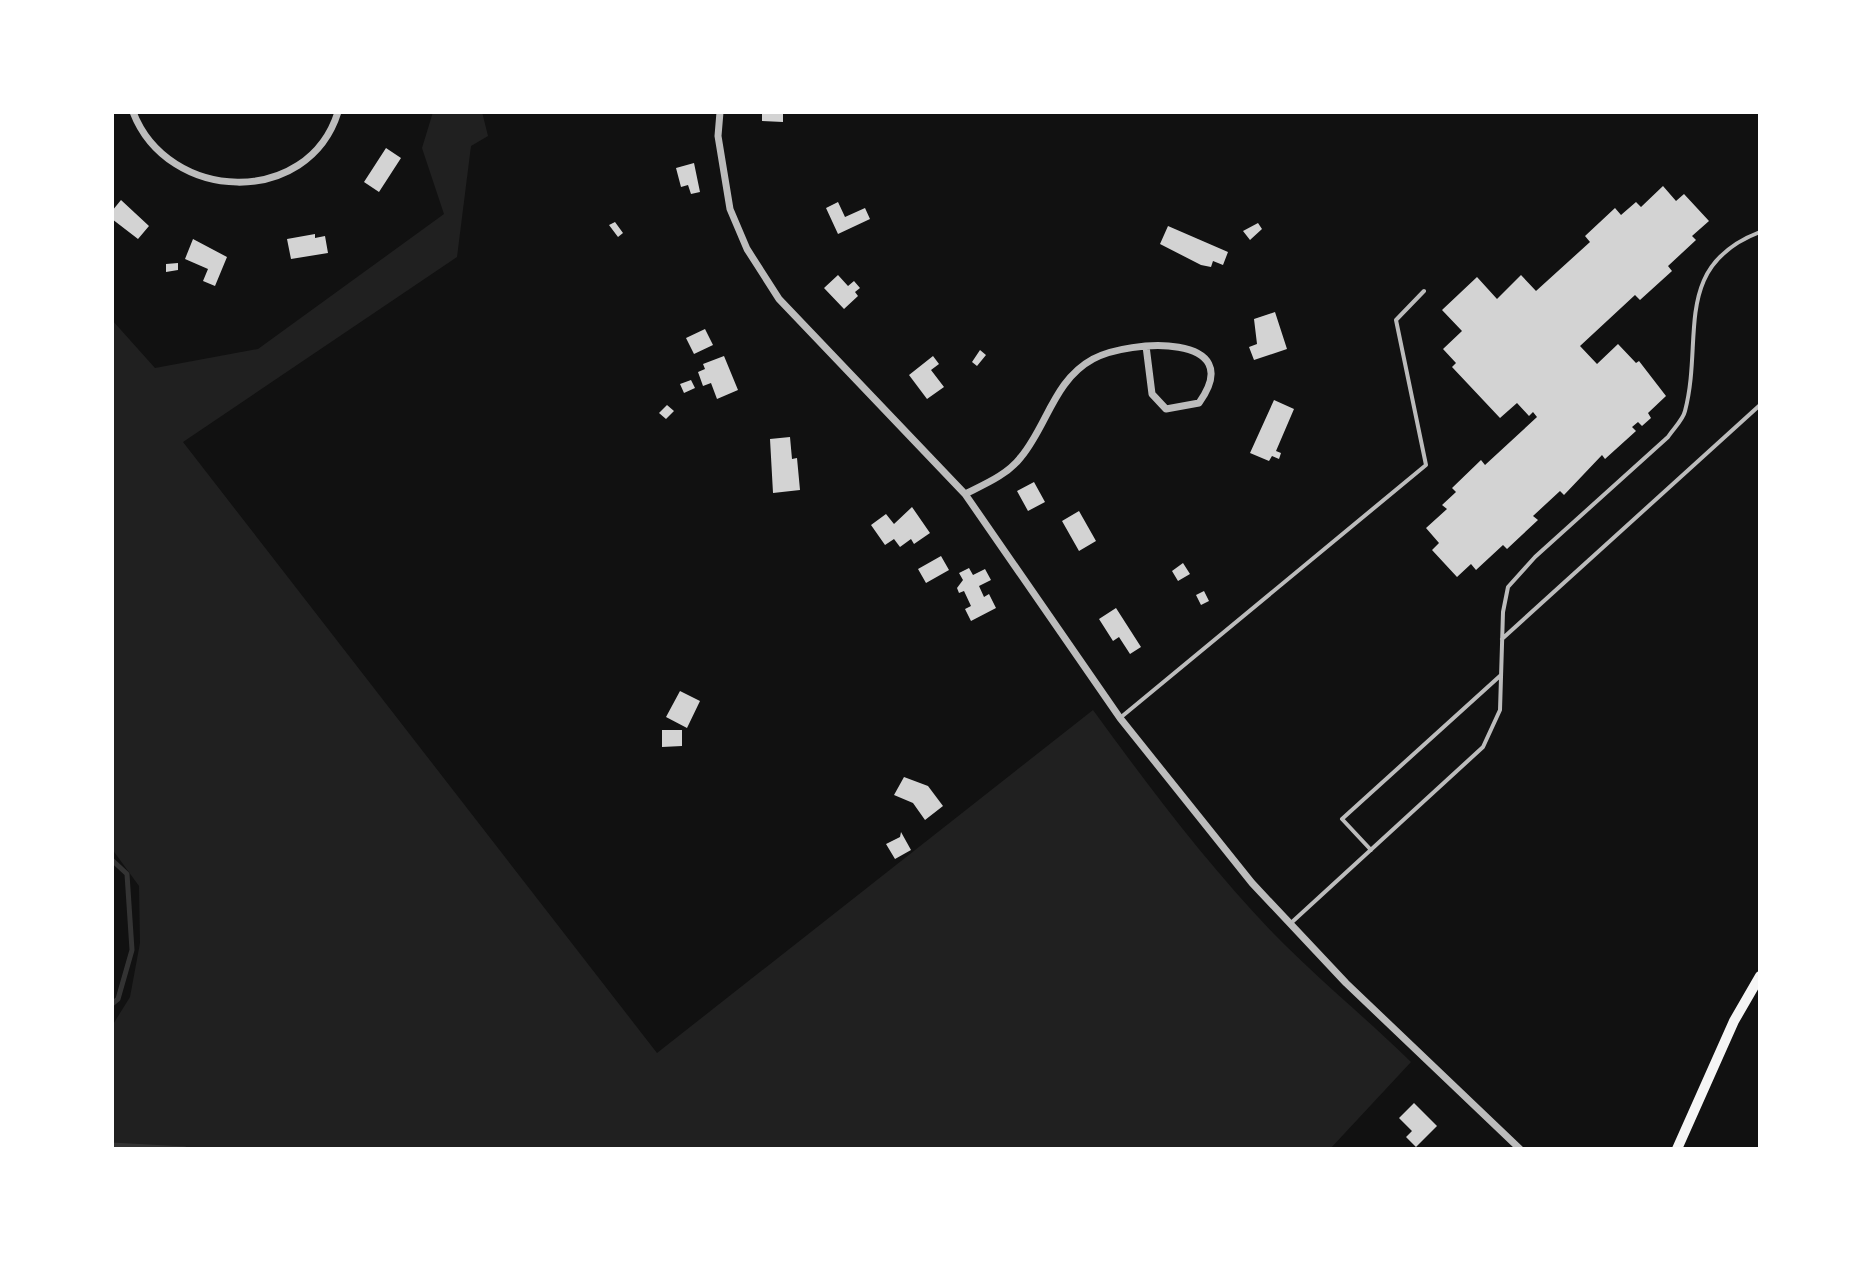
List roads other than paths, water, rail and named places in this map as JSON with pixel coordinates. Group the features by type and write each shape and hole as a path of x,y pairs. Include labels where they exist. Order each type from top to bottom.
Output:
{"main road":[{"path":"1677,1149 1728,1033 1760,976"}],"street":[{"path":"133,112 139,126 162,155 182,169 230,184 262,180 290,170 327,139 338,112"},
{"path":"720,112 718,136 730,209 762,276 798,320 965,494 1120,718 1226,852 1289,925 1520,1149"},
{"path":"965,494 1008,472 1024,455 1068,381 1093,359 1146,346 1178,345 1202,355 1211,372 1208,390 1199,403 1166,409 1152,394 1146,346"}],"lane":[{"path":"1289,925 1483,747 1500,710 1502,639 1508,587 1535,557 1668,437 1685,414 1694,310 1702,281 1717,258 1738,240 1758,231"},
{"path":"1120,718 1426,465 1396,320 1424,291"},
{"path":"1502,639 1760,405"},
{"path":"1371,850 1342,819 1501,675"}],"waterway":[{"path":"112,860 127,874 132,950 118,999 112,1004"},
{"path":"112,1145 185,1149"}]}
